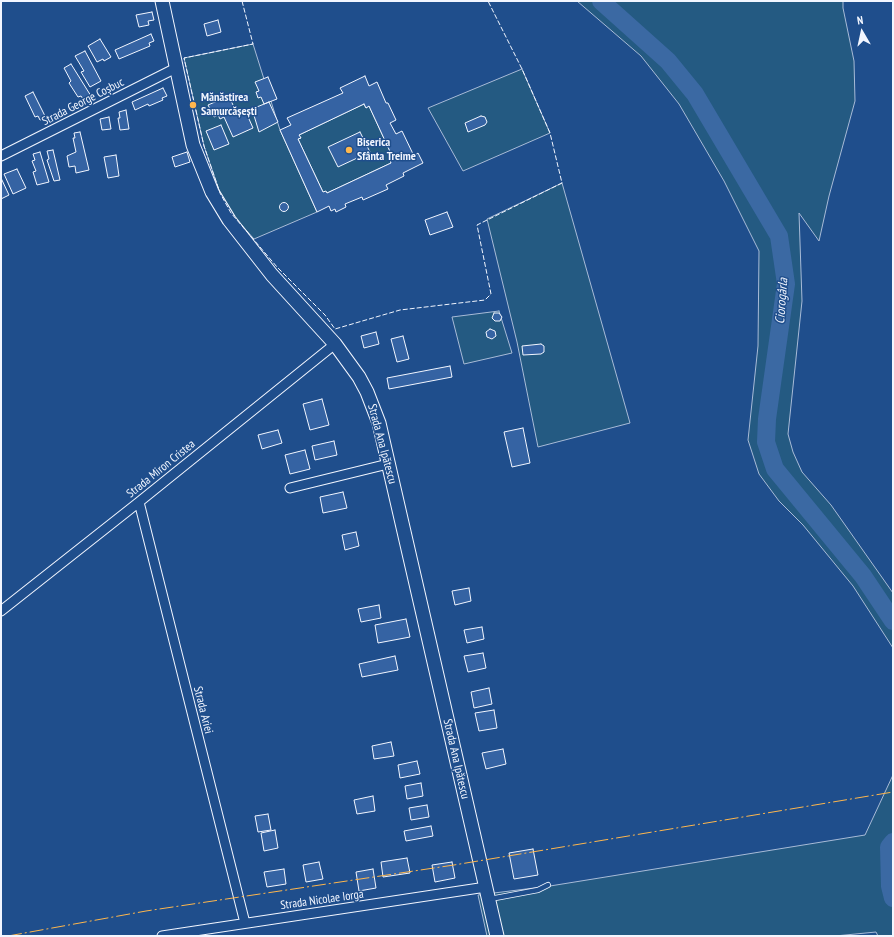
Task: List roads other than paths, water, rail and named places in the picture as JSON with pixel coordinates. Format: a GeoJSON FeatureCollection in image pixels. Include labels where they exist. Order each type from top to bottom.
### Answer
{"type":"FeatureCollection","features":[{"type":"Feature","properties":{"kind":"main road","name":"Strada Ana Ipătescu"},"geometry":{"type":"LineString","coordinates":[[162,1],[193,145],[206,179],[220,207],[272,275],[336,344],[359,377],[367,392],[379,423],[497,936]]}},
{"type":"Feature","properties":{"kind":"street","name":"Strada George Coșbuc"},"geometry":{"type":"LineString","coordinates":[[1,156],[176,68]]}},
{"type":"Feature","properties":{"kind":"street","name":"Strada Miron Cristea"},"geometry":{"type":"LineString","coordinates":[[1,611],[336,344]]}},
{"type":"Feature","properties":{"kind":"street"},"geometry":{"type":"LineString","coordinates":[[290,488],[388,464]]}},
{"type":"Feature","properties":{"kind":"street","name":"Strada Ariei"},"geometry":{"type":"LineString","coordinates":[[139,502],[245,923]]}},
{"type":"Feature","properties":{"kind":"street","name":"Strada Nicolae Iorga"},"geometry":{"type":"LineString","coordinates":[[162,936],[245,923],[487,894]]}},
{"type":"Feature","properties":{"kind":"lane"},"geometry":{"type":"LineString","coordinates":[[487,894],[538,890],[548,885]]}},
{"type":"Feature","properties":{"kind":"waterway","name":"Ciorogârla"},"geometry":{"type":"LineString","coordinates":[[601,1],[668,61],[695,94],[779,236],[786,284],[767,419],[766,442],[775,469],[863,576],[893,621]]}},
{"type":"Feature","properties":{"kind":"waterway","name":"Ciorogârla"},"geometry":{"type":"LineString","coordinates":[[893,842],[889,847],[890,886],[893,898]]}},
{"type":"Feature","properties":{"kind":"place","name":"Mănăstirea Samurcășești"},"geometry":{"type":"Point","coordinates":[193,105]}},
{"type":"Feature","properties":{"kind":"place","name":"Biserica Sfânta Treime"},"geometry":{"type":"Point","coordinates":[349,150]}}]}
